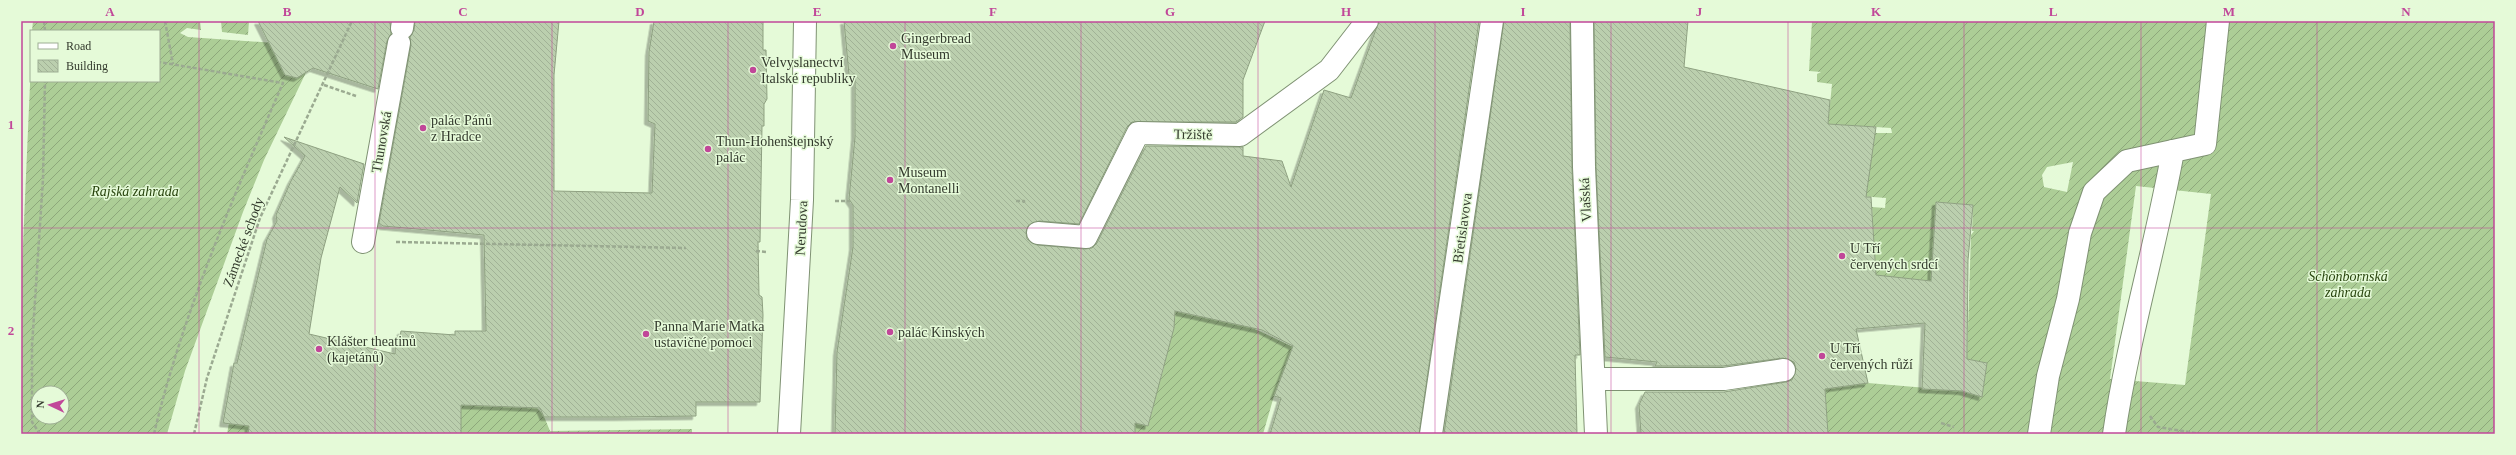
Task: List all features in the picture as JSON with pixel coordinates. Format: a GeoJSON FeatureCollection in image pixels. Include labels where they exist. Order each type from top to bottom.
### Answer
{"type":"FeatureCollection","features":[{"type":"Feature","properties":{"kind":"street","name":"Nerudova"},"geometry":{"type":"LineString","coordinates":[[788,434],[802,200],[805,21]]}},
{"type":"Feature","properties":{"kind":"street","name":"Tržiště"},"geometry":{"type":"LineString","coordinates":[[1038,233],[1086,237],[1138,133],[1240,135],[1329,70],[1367,21]]}},
{"type":"Feature","properties":{"kind":"street","name":"Břetislavova"},"geometry":{"type":"LineString","coordinates":[[1431,434],[1492,21]]}},
{"type":"Feature","properties":{"kind":"street","name":"Vlašská"},"geometry":{"type":"LineString","coordinates":[[1582,21],[1584,167],[1596,434]]}},
{"type":"Feature","properties":{"kind":"street"},"geometry":{"type":"LineString","coordinates":[[2038,434],[2048,376],[2068,299],[2080,233],[2094,192],[2128,161],[2205,144],[2218,21]]}},
{"type":"Feature","properties":{"kind":"street","name":"Thunovská"},"geometry":{"type":"LineString","coordinates":[[363,242],[401,30]]}},
{"type":"Feature","properties":{"kind":"street"},"geometry":{"type":"LineString","coordinates":[[2114,434],[2122,380],[2164,198],[2173,151]]}},
{"type":"Feature","properties":{"kind":"street"},"geometry":{"type":"LineString","coordinates":[[1594,380],[1724,379],[1784,370]]}},
{"type":"Feature","properties":{"kind":"path"},"geometry":{"type":"LineString","coordinates":[[165,21],[173,64]]}},
{"type":"Feature","properties":{"kind":"path","name":"Zámecké schody"},"geometry":{"type":"LineString","coordinates":[[194,434],[207,378],[260,218],[324,85],[352,21]]}},
{"type":"Feature","properties":{"kind":"path"},"geometry":{"type":"LineString","coordinates":[[154,434],[173,362],[240,182],[283,83],[160,62]]}},
{"type":"Feature","properties":{"kind":"path"},"geometry":{"type":"LineString","coordinates":[[40,434],[32,422],[32,346],[43,179],[45,82]]}},
{"type":"Feature","properties":{"kind":"path"},"geometry":{"type":"LineString","coordinates":[[392,242],[686,248]]}},
{"type":"Feature","properties":{"kind":"path"},"geometry":{"type":"LineString","coordinates":[[1941,423],[1954,427]]}},
{"type":"Feature","properties":{"kind":"path"},"geometry":{"type":"LineString","coordinates":[[2191,432],[2201,434]]}},
{"type":"Feature","properties":{"kind":"green space","name":"Rajská zahrada"},"geometry":{"type":"Polygon","coordinates":[[[33,21],[200,21],[201,30],[187,28],[180,33],[188,37],[290,44],[312,60],[264,160],[243,212],[185,371],[167,434],[21,434],[21,290],[30,82],[160,82],[160,30],[32,30],[33,21]]]}},
{"type":"Feature","properties":{"kind":"green space"},"geometry":{"type":"Polygon","coordinates":[[[221,21],[249,21],[248,35],[222,32],[221,21]]]}},
{"type":"Feature","properties":{"kind":"green space","name":"Schönbornská zahrada"},"geometry":{"type":"Polygon","coordinates":[[[1812,21],[2495,21],[2495,434],[1828,434],[1825,389],[1868,383],[1962,391],[1982,397],[1987,363],[1967,359],[1971,235],[1974,231],[1972,231],[1973,205],[1936,202],[1931,281],[1903,278],[1876,282],[1872,207],[1885,208],[1886,198],[1777,190],[1856,142],[1874,142],[1875,133],[1892,133],[1891,128],[1828,124],[1832,84],[1817,82],[1817,74],[1821,72],[1809,71],[1812,21]],[[2073,162],[2047,167],[2042,175],[2044,187],[2067,192],[2073,162]],[[2136,186],[2110,379],[2185,385],[2211,194],[2136,186]]]}},
{"type":"Feature","properties":{"kind":"green space"},"geometry":{"type":"Polygon","coordinates":[[[1276,254],[1255,329],[1293,347],[1274,396],[1263,434],[1135,434],[1135,423],[1148,426],[1153,408],[1149,406],[1158,377],[1161,378],[1164,367],[1154,365],[1165,317],[1175,319],[1175,311],[1201,317],[1212,281],[1276,254]]]}},
{"type":"Feature","properties":{"kind":"green space"},"geometry":{"type":"Polygon","coordinates":[[[461,405],[537,408],[543,414],[550,431],[692,429],[692,434],[461,434],[461,405]]]}},
{"type":"Feature","properties":{"kind":"green space"},"geometry":{"type":"Polygon","coordinates":[[[229,423],[249,426],[249,434],[227,434],[229,423]]]}},
{"type":"Feature","properties":{"kind":"building"},"geometry":{"type":"Polygon","coordinates":[[[258,21],[390,21],[391,34],[387,41],[378,89],[313,68],[297,78],[285,75],[258,21]]]}},
{"type":"Feature","properties":{"kind":"building"},"geometry":{"type":"Polygon","coordinates":[[[415,21],[559,21],[554,75],[554,191],[652,193],[655,124],[648,121],[649,52],[654,21],[763,21],[763,50],[766,50],[767,99],[764,104],[764,126],[762,126],[760,242],[758,242],[759,295],[762,297],[763,315],[760,402],[696,402],[696,416],[618,417],[544,417],[540,408],[461,405],[461,434],[248,434],[249,426],[223,423],[234,363],[237,363],[267,239],[277,221],[276,215],[291,181],[305,156],[284,137],[364,164],[357,203],[340,187],[321,258],[309,334],[395,354],[396,337],[400,337],[401,331],[455,335],[455,331],[486,331],[484,235],[383,226],[379,223],[411,45],[410,37],[414,30],[415,21]]]}},
{"type":"Feature","properties":{"kind":"building"},"geometry":{"type":"Polygon","coordinates":[[[844,21],[1265,21],[1243,80],[1243,117],[1236,122],[1132,122],[1127,127],[1079,224],[1039,221],[1028,226],[1026,232],[1027,239],[1037,245],[1085,249],[1092,248],[1097,243],[1146,146],[1243,147],[1243,156],[1282,161],[1291,187],[1324,90],[1351,98],[1379,21],[1479,21],[1419,434],[1270,434],[1281,398],[1274,396],[1293,346],[1262,330],[1175,311],[1174,328],[1148,426],[1135,423],[1135,434],[835,434],[837,352],[853,247],[853,205],[849,199],[855,137],[855,74],[849,75],[844,21]]]}},
{"type":"Feature","properties":{"kind":"building"},"geometry":{"type":"Polygon","coordinates":[[[1504,21],[1570,21],[1572,168],[1580,355],[1575,355],[1577,434],[1444,434],[1504,21]]]}},
{"type":"Feature","properties":{"kind":"building"},"geometry":{"type":"Polygon","coordinates":[[[1594,21],[1688,21],[1684,67],[1830,100],[1828,124],[1876,127],[1866,197],[1871,197],[1876,275],[1931,281],[1936,202],[1973,205],[1968,260],[1967,359],[1987,363],[1982,397],[1962,391],[1922,389],[1925,323],[1856,329],[1868,383],[1825,389],[1828,434],[1641,434],[1639,405],[1645,392],[1724,392],[1786,382],[1792,380],[1796,369],[1794,362],[1783,358],[1723,366],[1655,366],[1657,362],[1605,357],[1596,167],[1594,21]]]}},
{"type":"Feature","properties":{"kind":"place","name":"Gingerbread Museum"},"geometry":{"type":"Point","coordinates":[893,46]}},
{"type":"Feature","properties":{"kind":"place","name":"Velvyslanectví Italské republiky"},"geometry":{"type":"Point","coordinates":[753,70]}},
{"type":"Feature","properties":{"kind":"place","name":"palác Pánů z Hradce"},"geometry":{"type":"Point","coordinates":[423,128]}},
{"type":"Feature","properties":{"kind":"place","name":"Thun-Hohenštejnský palác"},"geometry":{"type":"Point","coordinates":[708,149]}},
{"type":"Feature","properties":{"kind":"place","name":"Museum Montanelli"},"geometry":{"type":"Point","coordinates":[890,180]}},
{"type":"Feature","properties":{"kind":"place","name":"U Tří červených srdcí"},"geometry":{"type":"Point","coordinates":[1842,256]}},
{"type":"Feature","properties":{"kind":"place","name":"palác Kinských"},"geometry":{"type":"Point","coordinates":[890,332]}},
{"type":"Feature","properties":{"kind":"place","name":"Panna Marie Matka ustavičné pomoci"},"geometry":{"type":"Point","coordinates":[646,334]}},
{"type":"Feature","properties":{"kind":"place","name":"Klášter theatinů (kajetánů)"},"geometry":{"type":"Point","coordinates":[319,349]}},
{"type":"Feature","properties":{"kind":"place","name":"U Tří červených růží"},"geometry":{"type":"Point","coordinates":[1822,356]}}]}
